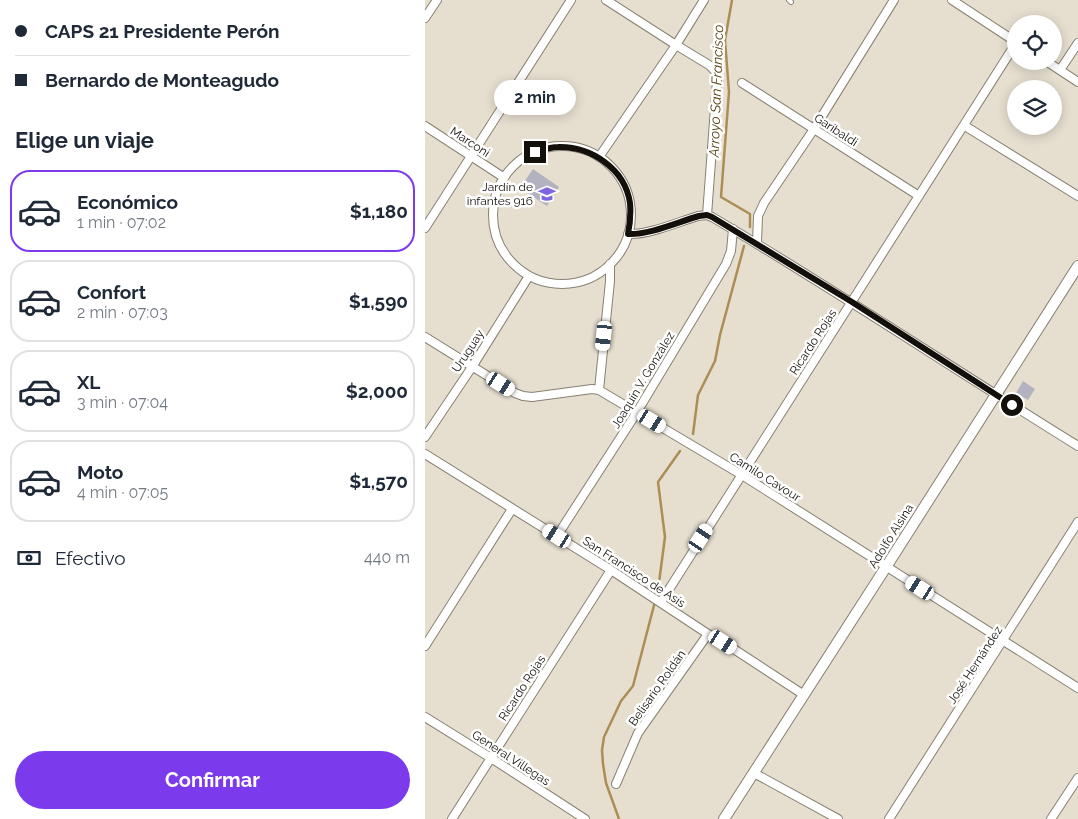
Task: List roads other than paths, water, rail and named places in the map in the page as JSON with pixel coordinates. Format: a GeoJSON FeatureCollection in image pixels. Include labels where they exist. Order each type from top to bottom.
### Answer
{"type":"FeatureCollection","features":[{"type":"Feature","properties":{"kind":"street"},"geometry":{"type":"LineString","coordinates":[[425,18],[437,0]]}},
{"type":"Feature","properties":{"kind":"street"},"geometry":{"type":"LineString","coordinates":[[425,228],[571,0]]}},
{"type":"Feature","properties":{"kind":"street"},"geometry":{"type":"LineString","coordinates":[[606,0],[709,65],[716,72],[717,82],[707,215]]}},
{"type":"Feature","properties":{"kind":"street"},"geometry":{"type":"LineString","coordinates":[[599,157],[676,45],[704,0]]}},
{"type":"Feature","properties":{"kind":"street"},"geometry":{"type":"LineString","coordinates":[[757,243],[758,216],[760,211],[814,129],[894,0]]}},
{"type":"Feature","properties":{"kind":"street"},"geometry":{"type":"LineString","coordinates":[[952,0],[963,3],[1007,36]]}},
{"type":"Feature","properties":{"kind":"street"},"geometry":{"type":"LineString","coordinates":[[1062,67],[1078,43]]}},
{"type":"Feature","properties":{"kind":"street","name":"Ricardo Rojas"},"geometry":{"type":"LineString","coordinates":[[660,601],[1007,58]]}},
{"type":"Feature","properties":{"kind":"street"},"geometry":{"type":"LineString","coordinates":[[1060,70],[1078,82]]}},
{"type":"Feature","properties":{"kind":"street","name":"Garibaldi"},"geometry":{"type":"LineString","coordinates":[[742,83],[919,196]]}},
{"type":"Feature","properties":{"kind":"street","name":"Marconi"},"geometry":{"type":"LineString","coordinates":[[425,126],[503,177]]}},
{"type":"Feature","properties":{"kind":"street"},"geometry":{"type":"LineString","coordinates":[[965,126],[1078,196]]}},
{"type":"Feature","properties":{"kind":"street"},"geometry":{"type":"LineString","coordinates":[[556,146],[578,148],[599,157],[613,169],[624,184],[630,202],[631,220],[621,251],[610,264],[595,276],[573,283],[551,284],[529,276],[511,263],[499,244],[493,223],[494,201],[503,177],[516,163],[535,152],[556,146]]}},
{"type":"Feature","properties":{"kind":"street"},"geometry":{"type":"LineString","coordinates":[[628,234],[645,232],[699,216],[707,215],[712,217],[852,302],[1078,446]]}},
{"type":"Feature","properties":{"kind":"street","name":"Joaquín V. González"},"geometry":{"type":"LineString","coordinates":[[557,536],[637,412],[726,264],[731,251],[733,229]]}},
{"type":"Feature","properties":{"kind":"street"},"geometry":{"type":"LineString","coordinates":[[425,337],[515,393],[523,396],[532,397],[592,389],[599,390],[610,264]]}},
{"type":"Feature","properties":{"kind":"street","name":"Adolfo Alsina"},"geometry":{"type":"LineString","coordinates":[[724,819],[1078,266]]}},
{"type":"Feature","properties":{"kind":"street","name":"Uruguay"},"geometry":{"type":"LineString","coordinates":[[425,438],[529,276]]}},
{"type":"Feature","properties":{"kind":"street","name":"Camilo Cavour"},"geometry":{"type":"LineString","coordinates":[[599,390],[742,475],[1078,688]]}},
{"type":"Feature","properties":{"kind":"street","name":"San Francisco de Asís"},"geometry":{"type":"LineString","coordinates":[[425,454],[660,601],[804,695]]}},
{"type":"Feature","properties":{"kind":"street"},"geometry":{"type":"LineString","coordinates":[[425,646],[512,509]]}},
{"type":"Feature","properties":{"kind":"street","name":"José Hernández"},"geometry":{"type":"LineString","coordinates":[[889,819],[1078,522]]}},
{"type":"Feature","properties":{"kind":"street","name":"Ricardo Rojas"},"geometry":{"type":"LineString","coordinates":[[452,819],[611,570]]}},
{"type":"Feature","properties":{"kind":"street","name":"Belisario Roldán"},"geometry":{"type":"LineString","coordinates":[[616,784],[638,733],[708,634]]}},
{"type":"Feature","properties":{"kind":"street","name":"General Villegas"},"geometry":{"type":"LineString","coordinates":[[425,717],[585,819]]}},
{"type":"Feature","properties":{"kind":"street"},"geometry":{"type":"LineString","coordinates":[[754,773],[837,819]]}},
{"type":"Feature","properties":{"kind":"street"},"geometry":{"type":"LineString","coordinates":[[1051,819],[1078,778]]}},
{"type":"Feature","properties":{"kind":"waterway","name":"Arroyo San Francisco"},"geometry":{"type":"LineString","coordinates":[[732,0],[725,40],[729,92],[721,197],[750,214],[750,227]]}},
{"type":"Feature","properties":{"kind":"waterway","name":"Arroyo San Francisco"},"geometry":{"type":"LineString","coordinates":[[693,434],[698,395],[715,361],[720,335],[744,246]]}},
{"type":"Feature","properties":{"kind":"waterway","name":"Arroyo San Francisco"},"geometry":{"type":"LineString","coordinates":[[619,819],[606,783],[602,750],[604,737],[621,701],[633,686],[658,590],[665,537],[658,482],[680,451]]}},
{"type":"Feature","properties":{"kind":"place","name":"Jardín de infantes 916"},"geometry":{"type":"Point","coordinates":[547,194]}}]}
